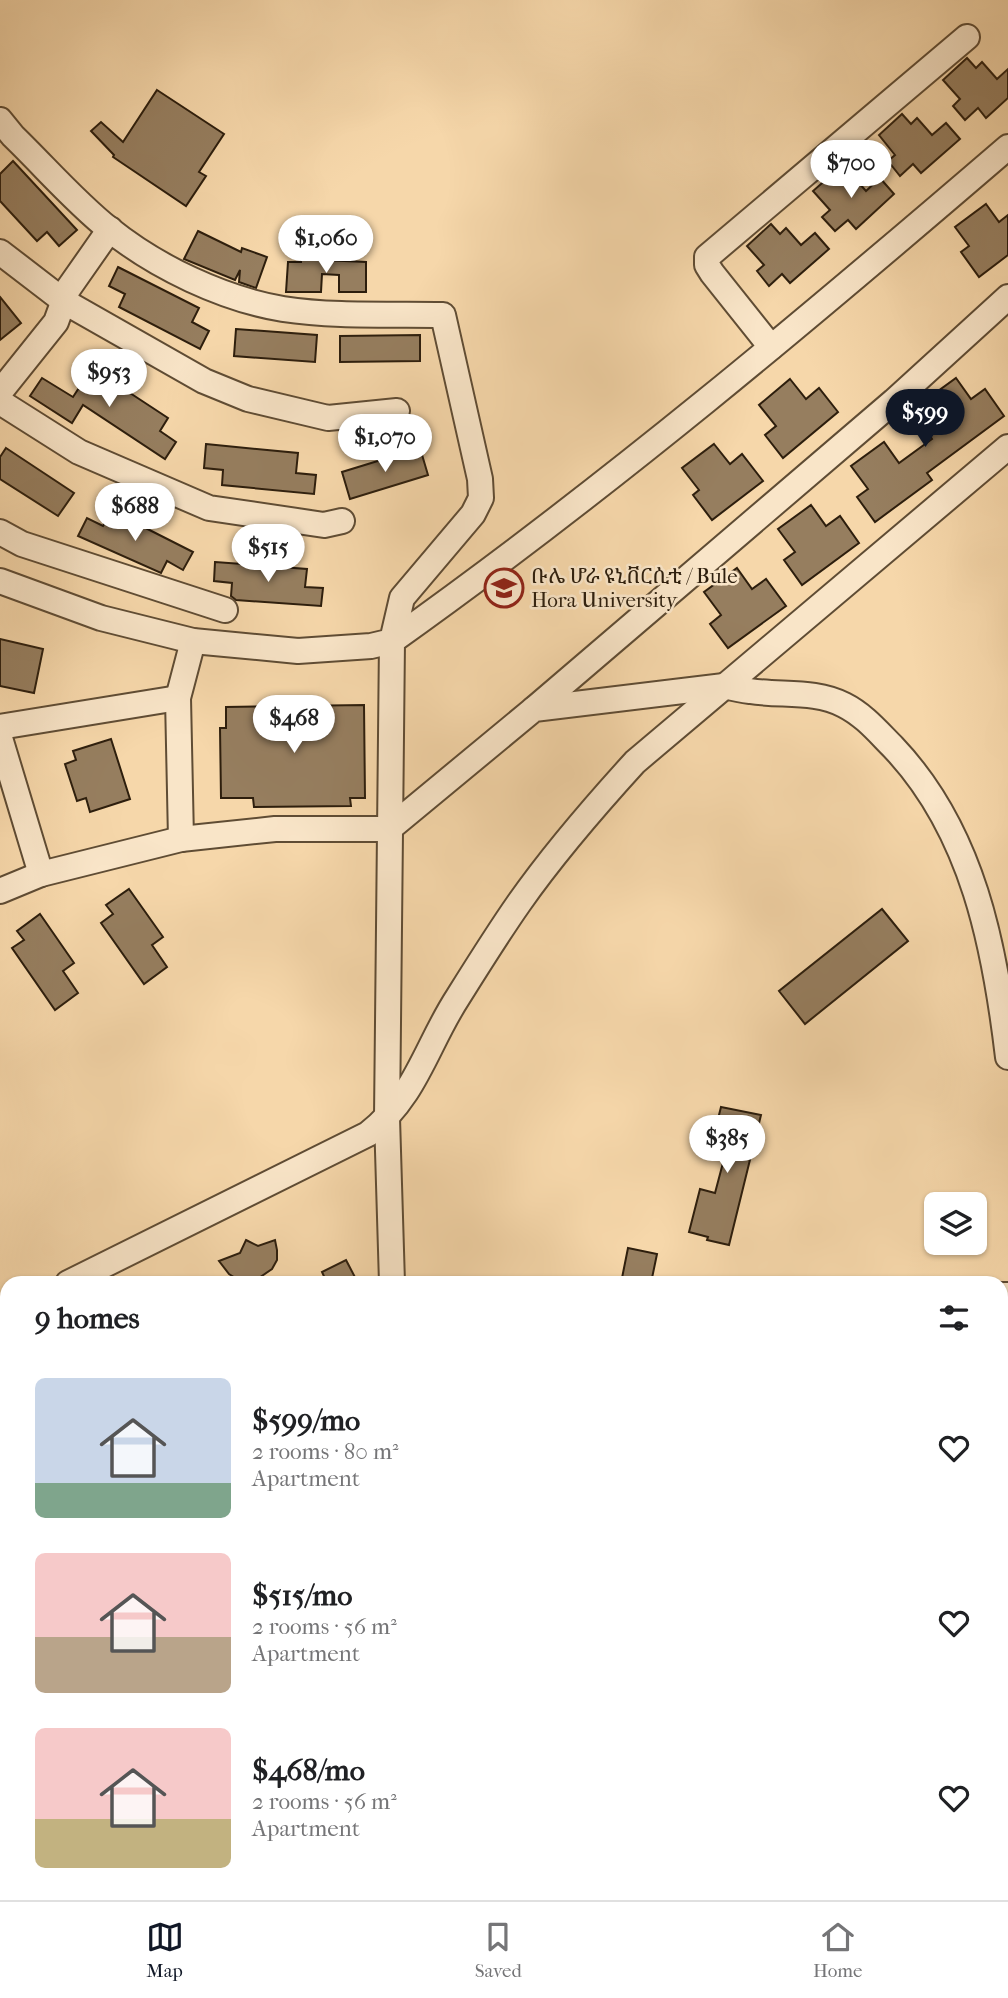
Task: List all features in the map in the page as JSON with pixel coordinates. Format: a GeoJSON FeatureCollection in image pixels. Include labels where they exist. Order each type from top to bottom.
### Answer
{"type":"FeatureCollection","features":[{"type":"Feature","properties":{"kind":"street"},"geometry":{"type":"LineString","coordinates":[[771,347],[712,273],[707,265],[707,257],[967,37]]}},
{"type":"Feature","properties":{"kind":"street"},"geometry":{"type":"LineString","coordinates":[[0,120],[110,229],[161,264],[221,293],[282,309],[345,314],[443,315],[480,479],[481,498],[472,514],[402,598],[392,641],[387,1118],[392,1276]]}},
{"type":"Feature","properties":{"kind":"street"},"geometry":{"type":"LineString","coordinates":[[0,581],[101,618],[193,641],[298,650],[371,646],[392,641],[607,481],[1008,147]]}},
{"type":"Feature","properties":{"kind":"street"},"geometry":{"type":"LineString","coordinates":[[0,392],[56,322],[68,289],[110,229]]}},
{"type":"Feature","properties":{"kind":"street"},"geometry":{"type":"LineString","coordinates":[[0,251],[65,302],[204,382],[248,399],[328,418],[397,411]]}},
{"type":"Feature","properties":{"kind":"street"},"geometry":{"type":"LineString","coordinates":[[0,891],[41,874],[181,839],[275,829],[389,829],[534,709],[894,401],[1008,297]]}},
{"type":"Feature","properties":{"kind":"street"},"geometry":{"type":"LineString","coordinates":[[0,401],[79,452],[209,508],[324,525],[342,521]]}},
{"type":"Feature","properties":{"kind":"street"},"geometry":{"type":"LineString","coordinates":[[82,1276],[368,1134],[387,1118],[417,1077],[455,1001],[519,903],[582,820],[635,762],[1008,447]]}},
{"type":"Feature","properties":{"kind":"street"},"geometry":{"type":"LineString","coordinates":[[0,531],[22,544],[225,610]]}},
{"type":"Feature","properties":{"kind":"street"},"geometry":{"type":"LineString","coordinates":[[181,839],[178,698],[193,641]]}},
{"type":"Feature","properties":{"kind":"street"},"geometry":{"type":"LineString","coordinates":[[534,709],[724,686],[750,692],[816,695],[844,705],[868,721],[903,757],[934,800],[960,846],[984,918],[998,977],[1008,1057]]}},
{"type":"Feature","properties":{"kind":"street"},"geometry":{"type":"LineString","coordinates":[[0,727],[178,698]]}},
{"type":"Feature","properties":{"kind":"street"},"geometry":{"type":"LineString","coordinates":[[0,738],[41,874]]}},
{"type":"Feature","properties":{"kind":"building"},"geometry":{"type":"Polygon","coordinates":[[[967,58],[976,68],[982,62],[997,79],[1008,69],[1008,98],[986,118],[978,108],[965,120],[953,106],[960,99],[943,80],[967,58]]]}},
{"type":"Feature","properties":{"kind":"building"},"geometry":{"type":"Polygon","coordinates":[[[157,90],[224,134],[199,172],[206,176],[186,206],[113,157],[91,131],[101,122],[123,142],[157,90]]]}},
{"type":"Feature","properties":{"kind":"building"},"geometry":{"type":"Polygon","coordinates":[[[902,114],[911,124],[917,118],[932,135],[946,123],[960,139],[921,173],[913,164],[900,176],[888,161],[895,155],[879,135],[902,114]]]}},
{"type":"Feature","properties":{"kind":"building"},"geometry":{"type":"Polygon","coordinates":[[[13,161],[77,230],[59,246],[47,232],[37,241],[0,201],[0,174],[13,161]]]}},
{"type":"Feature","properties":{"kind":"building"},"geometry":{"type":"Polygon","coordinates":[[[837,170],[845,179],[851,174],[866,191],[880,178],[894,194],[856,229],[848,220],[835,231],[822,217],[830,210],[813,191],[837,170]]]}},
{"type":"Feature","properties":{"kind":"building"},"geometry":{"type":"Polygon","coordinates":[[[986,204],[999,222],[1008,215],[1008,255],[979,277],[961,252],[969,246],[955,227],[986,204]]]}},
{"type":"Feature","properties":{"kind":"building"},"geometry":{"type":"Polygon","coordinates":[[[771,224],[780,234],[786,228],[801,245],[815,233],[829,249],[790,283],[782,274],[769,286],[757,271],[764,265],[747,246],[771,224]]]}},
{"type":"Feature","properties":{"kind":"building"},"geometry":{"type":"Polygon","coordinates":[[[198,231],[241,252],[242,248],[267,257],[256,288],[239,282],[240,270],[235,280],[184,259],[198,231]]]}},
{"type":"Feature","properties":{"kind":"building"},"geometry":{"type":"Polygon","coordinates":[[[301,259],[366,262],[366,292],[339,292],[339,275],[322,274],[321,292],[286,292],[288,262],[301,262],[301,259]]]}},
{"type":"Feature","properties":{"kind":"building"},"geometry":{"type":"Polygon","coordinates":[[[118,267],[199,308],[192,322],[209,331],[200,349],[119,307],[125,294],[109,286],[118,267]]]}},
{"type":"Feature","properties":{"kind":"building"},"geometry":{"type":"Polygon","coordinates":[[[0,297],[21,323],[0,340],[0,297]]]}},
{"type":"Feature","properties":{"kind":"building"},"geometry":{"type":"Polygon","coordinates":[[[236,329],[317,335],[315,362],[234,356],[236,329]]]}},
{"type":"Feature","properties":{"kind":"building"},"geometry":{"type":"Polygon","coordinates":[[[420,335],[420,361],[340,362],[340,336],[420,335]]]}},
{"type":"Feature","properties":{"kind":"building"},"geometry":{"type":"Polygon","coordinates":[[[92,368],[168,418],[160,431],[176,442],[165,459],[83,405],[72,423],[30,396],[42,378],[73,397],[92,368]]]}},
{"type":"Feature","properties":{"kind":"building"},"geometry":{"type":"Polygon","coordinates":[[[956,378],[971,399],[985,389],[1004,416],[927,473],[932,480],[875,522],[857,497],[868,489],[851,466],[884,442],[899,463],[932,439],[929,434],[940,426],[923,402],[956,378]]]}},
{"type":"Feature","properties":{"kind":"building"},"geometry":{"type":"Polygon","coordinates":[[[790,379],[806,399],[819,388],[838,412],[783,458],[765,435],[776,426],[759,405],[790,379]]]}},
{"type":"Feature","properties":{"kind":"building"},"geometry":{"type":"Polygon","coordinates":[[[206,444],[298,453],[296,473],[316,475],[314,494],[222,485],[223,470],[204,468],[206,444]]]}},
{"type":"Feature","properties":{"kind":"building"},"geometry":{"type":"Polygon","coordinates":[[[714,444],[730,464],[742,454],[763,481],[712,520],[693,495],[699,490],[682,468],[714,444]]]}},
{"type":"Feature","properties":{"kind":"building"},"geometry":{"type":"Polygon","coordinates":[[[6,448],[74,493],[58,516],[0,479],[0,457],[6,448]]]}},
{"type":"Feature","properties":{"kind":"building"},"geometry":{"type":"Polygon","coordinates":[[[420,448],[428,475],[350,499],[342,472],[420,448]]]}},
{"type":"Feature","properties":{"kind":"building"},"geometry":{"type":"Polygon","coordinates":[[[811,505],[826,526],[840,516],[859,543],[802,585],[784,560],[795,552],[778,529],[811,505]]]}},
{"type":"Feature","properties":{"kind":"building"},"geometry":{"type":"Polygon","coordinates":[[[112,511],[193,552],[183,570],[167,561],[161,573],[78,536],[87,518],[103,526],[112,511]]]}},
{"type":"Feature","properties":{"kind":"building"},"geometry":{"type":"Polygon","coordinates":[[[215,562],[307,569],[305,587],[323,588],[321,606],[236,600],[231,596],[232,583],[214,581],[215,562]]]}},
{"type":"Feature","properties":{"kind":"building"},"geometry":{"type":"Polygon","coordinates":[[[737,568],[752,589],[766,579],[786,606],[728,648],[710,624],[721,615],[704,592],[737,568]]]}},
{"type":"Feature","properties":{"kind":"building"},"geometry":{"type":"Polygon","coordinates":[[[0,639],[43,649],[34,693],[0,686],[0,639]]]}},
{"type":"Feature","properties":{"kind":"building"},"geometry":{"type":"Polygon","coordinates":[[[364,705],[365,798],[350,798],[351,806],[254,807],[253,798],[221,798],[220,728],[226,728],[226,707],[364,705]]]}},
{"type":"Feature","properties":{"kind":"building"},"geometry":{"type":"Polygon","coordinates":[[[111,739],[130,799],[90,812],[86,798],[77,801],[65,764],[76,760],[73,751],[111,739]]]}},
{"type":"Feature","properties":{"kind":"building"},"geometry":{"type":"Polygon","coordinates":[[[129,889],[163,937],[152,945],[167,967],[144,984],[101,923],[113,914],[106,905],[129,889]]]}},
{"type":"Feature","properties":{"kind":"building"},"geometry":{"type":"Polygon","coordinates":[[[882,909],[908,941],[805,1024],[779,991],[882,909]]]}},
{"type":"Feature","properties":{"kind":"building"},"geometry":{"type":"Polygon","coordinates":[[[40,914],[74,963],[63,971],[78,993],[55,1010],[12,948],[24,940],[17,931],[40,914]]]}},
{"type":"Feature","properties":{"kind":"building"},"geometry":{"type":"Polygon","coordinates":[[[721,1107],[761,1115],[729,1245],[689,1232],[700,1189],[715,1193],[724,1159],[709,1155],[721,1107]]]}},
{"type":"Feature","properties":{"kind":"building"},"geometry":{"type":"Polygon","coordinates":[[[246,1240],[258,1246],[275,1240],[277,1260],[272,1269],[262,1276],[232,1276],[219,1261],[240,1253],[246,1240]]]}},
{"type":"Feature","properties":{"kind":"building"},"geometry":{"type":"Polygon","coordinates":[[[628,1248],[657,1254],[652,1276],[622,1276],[628,1248]]]}},
{"type":"Feature","properties":{"kind":"building"},"geometry":{"type":"Polygon","coordinates":[[[346,1260],[354,1276],[324,1276],[322,1272],[346,1260]]]}},
{"type":"Feature","properties":{"kind":"place","name":"ቡሌ ሆራ ዩኒቨርሲቲ / Bule Hora University"},"geometry":{"type":"Point","coordinates":[504,588]}}]}
